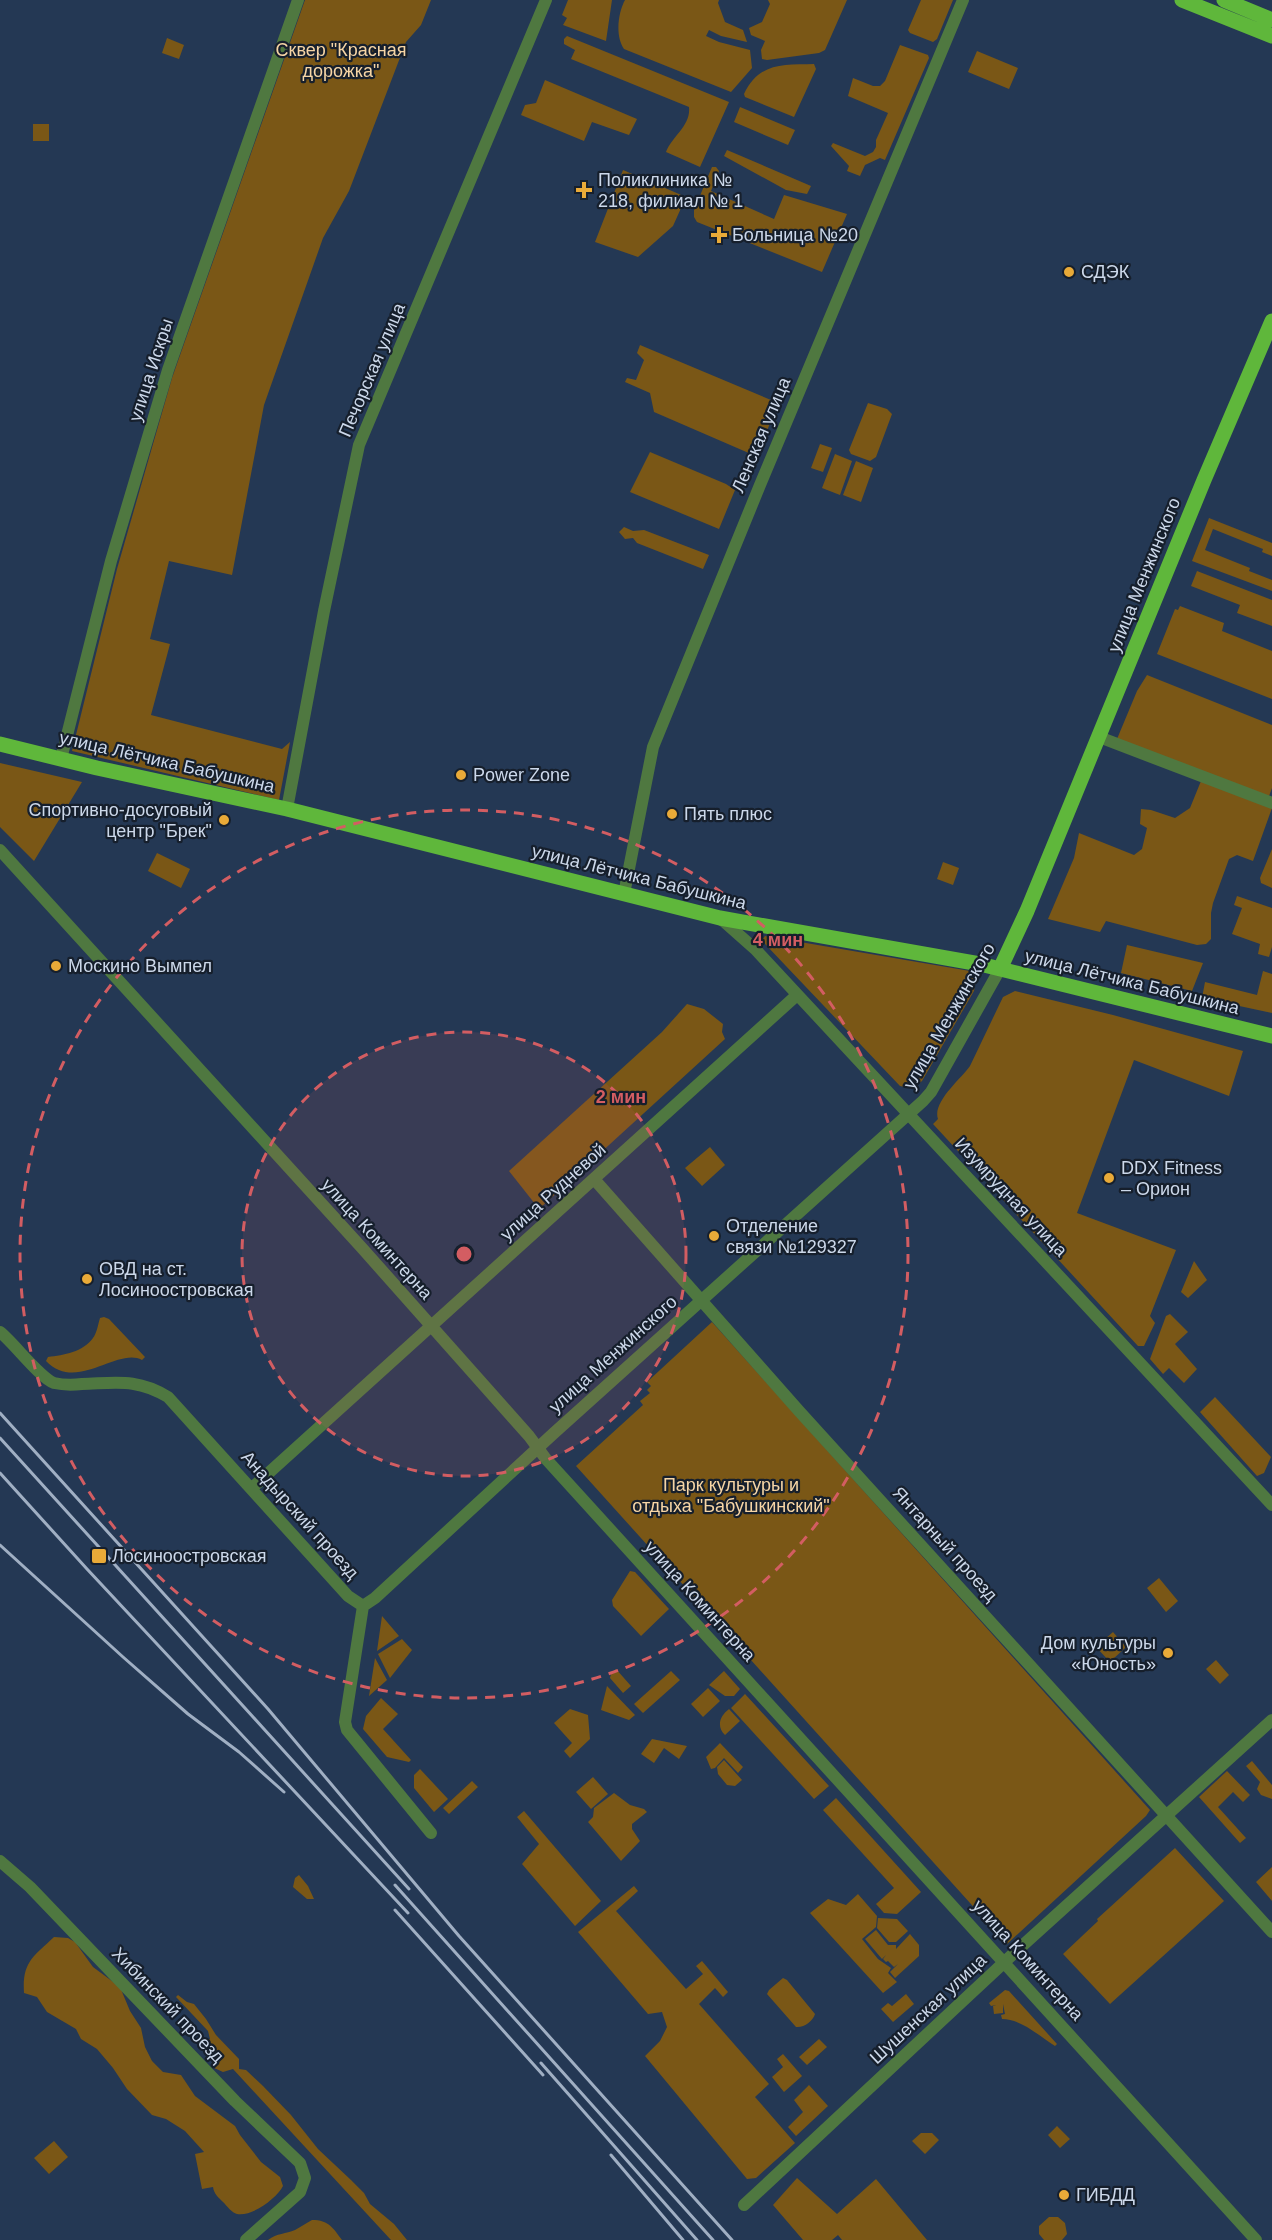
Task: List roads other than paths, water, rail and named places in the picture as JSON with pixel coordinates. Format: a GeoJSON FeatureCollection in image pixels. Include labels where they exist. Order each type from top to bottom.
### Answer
{"type":"FeatureCollection","features":[{"type":"Feature","properties":{"kind":"main road"},"geometry":{"type":"LineString","coordinates":[[1182,0],[1272,36]]}},
{"type":"Feature","properties":{"kind":"main road"},"geometry":{"type":"LineString","coordinates":[[1224,0],[1272,20]]}},
{"type":"Feature","properties":{"kind":"main road","name":"улица Менжинского"},"geometry":{"type":"LineString","coordinates":[[1000,969],[1027,911],[1272,321]]}},
{"type":"Feature","properties":{"kind":"main road","name":"улица Лётчика Бабушкина"},"geometry":{"type":"LineString","coordinates":[[0,744],[287,809],[720,918],[1000,969],[1272,1036]]}},
{"type":"Feature","properties":{"kind":"street","name":"улица Искры"},"geometry":{"type":"LineString","coordinates":[[61,759],[111,561],[168,370],[298,0]]}},
{"type":"Feature","properties":{"kind":"street","name":"Печорская улица"},"geometry":{"type":"LineString","coordinates":[[287,809],[324,607],[359,445],[546,0]]}},
{"type":"Feature","properties":{"kind":"street","name":"Ленская улица"},"geometry":{"type":"LineString","coordinates":[[624,894],[653,747],[760,484],[963,0]]}},
{"type":"Feature","properties":{"kind":"street"},"geometry":{"type":"LineString","coordinates":[[1099,737],[1272,803]]}},
{"type":"Feature","properties":{"kind":"street","name":"улица Коминтерна"},"geometry":{"type":"LineString","coordinates":[[0,850],[431,1327],[561,1475],[1005,1961],[1256,2240]]}},
{"type":"Feature","properties":{"kind":"street","name":"Изумрудная улица"},"geometry":{"type":"LineString","coordinates":[[720,918],[755,949],[1272,1505]]}},
{"type":"Feature","properties":{"kind":"street","name":"улица Менжинского"},"geometry":{"type":"LineString","coordinates":[[363,1606],[375,1598],[538,1447],[931,1092],[1000,969]]}},
{"type":"Feature","properties":{"kind":"street","name":"улица Рудневой"},"geometry":{"type":"LineString","coordinates":[[252,1488],[797,995]]}},
{"type":"Feature","properties":{"kind":"street","name":"Янтарный проезд"},"geometry":{"type":"LineString","coordinates":[[594,1179],[701,1301],[1272,1932]]}},
{"type":"Feature","properties":{"kind":"street","name":"Анадырский проезд"},"geometry":{"type":"LineString","coordinates":[[0,1332],[55,1383],[144,1384],[168,1397],[348,1596],[363,1606]]}},
{"type":"Feature","properties":{"kind":"street"},"geometry":{"type":"LineString","coordinates":[[363,1606],[345,1722],[347,1730],[430,1833]]}},
{"type":"Feature","properties":{"kind":"street","name":"Шушенская улица"},"geometry":{"type":"LineString","coordinates":[[744,2205],[1005,1961],[1272,1720]]}},
{"type":"Feature","properties":{"kind":"street","name":"Хибинский проезд"},"geometry":{"type":"LineString","coordinates":[[0,1861],[30,1887],[235,2101],[300,2163],[305,2178],[300,2192],[246,2240]]}},
{"type":"Feature","properties":{"kind":"railway"},"geometry":{"type":"LineString","coordinates":[[0,1413],[268,1709],[459,1936],[732,2240]]}},
{"type":"Feature","properties":{"kind":"railway"},"geometry":{"type":"LineString","coordinates":[[0,1438],[409,1889]]}},
{"type":"Feature","properties":{"kind":"railway"},"geometry":{"type":"LineString","coordinates":[[0,1473],[408,1913]]}},
{"type":"Feature","properties":{"kind":"railway"},"geometry":{"type":"LineString","coordinates":[[0,1545],[188,1714],[239,1752],[284,1792]]}},
{"type":"Feature","properties":{"kind":"railway"},"geometry":{"type":"LineString","coordinates":[[395,1885],[713,2240]]}},
{"type":"Feature","properties":{"kind":"railway"},"geometry":{"type":"LineString","coordinates":[[395,1910],[543,2075]]}},
{"type":"Feature","properties":{"kind":"railway"},"geometry":{"type":"LineString","coordinates":[[541,2063],[697,2240]]}},
{"type":"Feature","properties":{"kind":"railway"},"geometry":{"type":"LineString","coordinates":[[611,2155],[683,2240]]}},
{"type":"Feature","properties":{"kind":"place","name":"Поликлиника № 218, филиал № 1"},"geometry":{"type":"Point","coordinates":[584,190]}},
{"type":"Feature","properties":{"kind":"place","name":"Больница №20"},"geometry":{"type":"Point","coordinates":[719,235]}},
{"type":"Feature","properties":{"kind":"place","name":"СДЭК"},"geometry":{"type":"Point","coordinates":[1069,272]}},
{"type":"Feature","properties":{"kind":"place","name":"Power Zone"},"geometry":{"type":"Point","coordinates":[461,775]}},
{"type":"Feature","properties":{"kind":"place","name":"Пять плюс"},"geometry":{"type":"Point","coordinates":[672,814]}},
{"type":"Feature","properties":{"kind":"place","name":"Спортивно-досуговый центр \"Брек\""},"geometry":{"type":"Point","coordinates":[224,820]}},
{"type":"Feature","properties":{"kind":"place","name":"Москино Вымпел"},"geometry":{"type":"Point","coordinates":[56,966]}},
{"type":"Feature","properties":{"kind":"place","name":"DDX Fitness – Орион"},"geometry":{"type":"Point","coordinates":[1109,1178]}},
{"type":"Feature","properties":{"kind":"place","name":"Отделение связи №129327"},"geometry":{"type":"Point","coordinates":[714,1236]}},
{"type":"Feature","properties":{"kind":"place","name":"ОВД на ст. Лосиноостровская"},"geometry":{"type":"Point","coordinates":[87,1279]}},
{"type":"Feature","properties":{"kind":"place","name":"Лосиноостровская"},"geometry":{"type":"Point","coordinates":[99,1556]}},
{"type":"Feature","properties":{"kind":"place","name":"Дом культуры «Юность»"},"geometry":{"type":"Point","coordinates":[1168,1653]}},
{"type":"Feature","properties":{"kind":"place","name":"ГИБДД"},"geometry":{"type":"Point","coordinates":[1064,2195]}},
{"type":"Feature","properties":{"kind":"park label","name":"Сквер \"Красная дорожка\""},"geometry":{"type":"Point","coordinates":[341,60]}},
{"type":"Feature","properties":{"kind":"park label","name":"Парк культуры и отдыха \"Бабушкинский\""},"geometry":{"type":"Point","coordinates":[731,1495]}}]}
